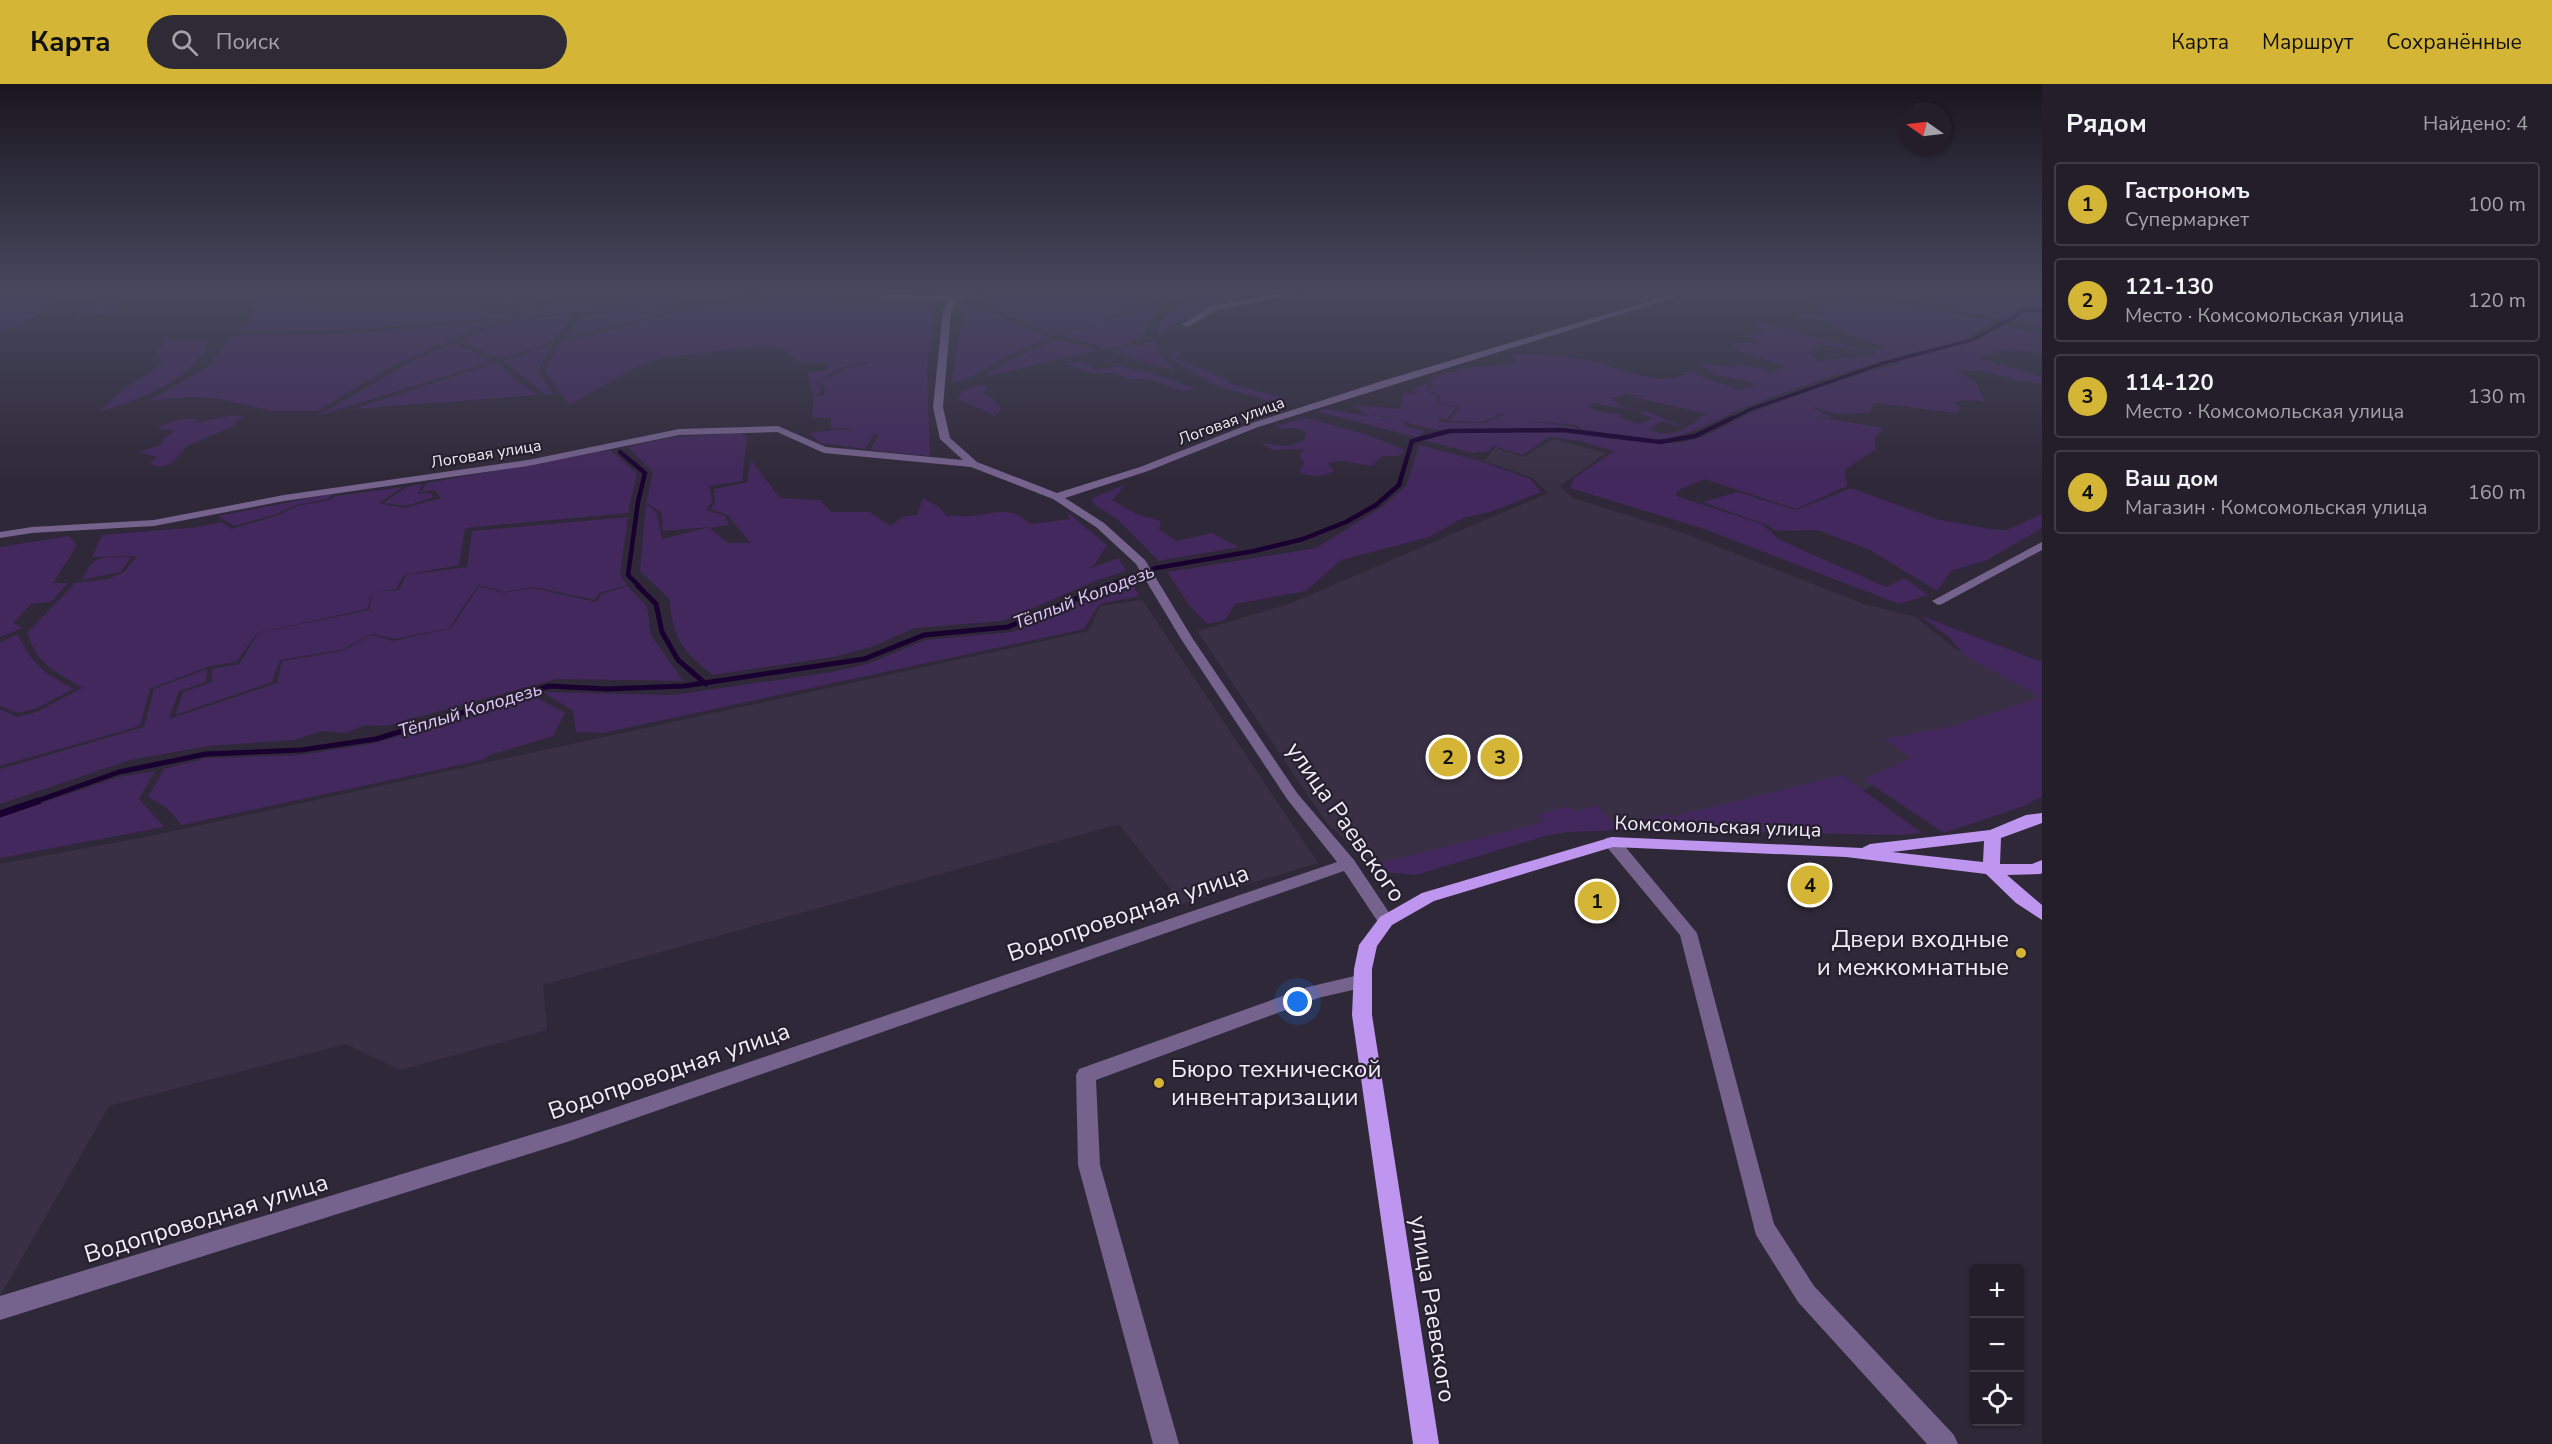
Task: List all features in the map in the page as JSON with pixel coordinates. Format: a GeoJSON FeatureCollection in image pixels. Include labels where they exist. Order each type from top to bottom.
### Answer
{"type":"FeatureCollection","features":[{"type":"Feature","properties":{"kind":"main road","name":"Комсомольская улица"},"geometry":{"type":"LineString","coordinates":[[1846,852],[1993,835],[2032,819],[2042,818]]}},
{"type":"Feature","properties":{"kind":"main road"},"geometry":{"type":"LineString","coordinates":[[1993,835],[1991,869],[2022,899],[2042,914]]}},
{"type":"Feature","properties":{"kind":"main road","name":"Комсомольская улица"},"geometry":{"type":"LineString","coordinates":[[1386,921],[1428,897],[1612,842],[1846,852],[1991,869],[2034,870],[2042,866]]}},
{"type":"Feature","properties":{"kind":"main road","name":"улица Раевского"},"geometry":{"type":"LineString","coordinates":[[1386,921],[1368,945],[1363,981],[1362,1015],[1426,1444]]}},
{"type":"Feature","properties":{"kind":"street","name":"Логовая улица"},"geometry":{"type":"LineString","coordinates":[[943,354],[938,407],[945,439],[973,464]]}},
{"type":"Feature","properties":{"kind":"street","name":"Логовая улица"},"geometry":{"type":"LineString","coordinates":[[1057,497],[1144,469],[1255,425],[1478,354]]}},
{"type":"Feature","properties":{"kind":"street","name":"Логовая улица"},"geometry":{"type":"LineString","coordinates":[[0,535],[154,523],[284,498],[528,463],[679,432],[778,429],[824,450],[973,464],[1057,497],[1100,525],[1141,562]]}},
{"type":"Feature","properties":{"kind":"street"},"geometry":{"type":"LineString","coordinates":[[1938,601],[2042,545]]}},
{"type":"Feature","properties":{"kind":"street","name":"улица Раевского"},"geometry":{"type":"LineString","coordinates":[[1141,562],[1153,578],[1187,639],[1292,796],[1348,864],[1386,921]]}},
{"type":"Feature","properties":{"kind":"street"},"geometry":{"type":"LineString","coordinates":[[1612,842],[1688,933],[1764,1228],[1806,1294],[1945,1444]]}},
{"type":"Feature","properties":{"kind":"street","name":"Водопроводная улица"},"geometry":{"type":"LineString","coordinates":[[0,1308],[570,1132],[1348,864]]}},
{"type":"Feature","properties":{"kind":"street"},"geometry":{"type":"LineString","coordinates":[[1166,1444],[1089,1165],[1086,1075],[1315,992],[1363,981]]}},
{"type":"Feature","properties":{"kind":"shaded area"},"geometry":{"type":"Polygon","coordinates":[[[159,354],[202,354],[178,378],[162,387],[145,396],[98,412],[124,389],[163,364],[159,354]]]}},
{"type":"Feature","properties":{"kind":"shaded area"},"geometry":{"type":"Polygon","coordinates":[[[217,354],[419,354],[394,365],[318,411],[273,411],[219,399],[192,397],[148,401],[209,366],[217,354]]]}},
{"type":"Feature","properties":{"kind":"shaded area"},"geometry":{"type":"Polygon","coordinates":[[[426,354],[480,354],[495,361],[317,416],[426,354]]]}},
{"type":"Feature","properties":{"kind":"shaded area"},"geometry":{"type":"Polygon","coordinates":[[[489,354],[513,354],[499,359],[489,354]]]}},
{"type":"Feature","properties":{"kind":"shaded area"},"geometry":{"type":"Polygon","coordinates":[[[523,354],[546,354],[538,371],[554,394],[545,395],[503,361],[523,354]]]}},
{"type":"Feature","properties":{"kind":"shaded area"},"geometry":{"type":"Polygon","coordinates":[[[553,354],[692,354],[661,358],[642,364],[569,405],[545,371],[553,354]]]}},
{"type":"Feature","properties":{"kind":"shaded area"},"geometry":{"type":"Polygon","coordinates":[[[790,354],[928,354],[930,456],[870,450],[879,434],[874,434],[865,449],[820,443],[809,433],[844,429],[861,434],[845,428],[831,429],[831,418],[812,418],[814,396],[824,395],[825,387],[819,382],[842,370],[873,362],[800,362],[790,354]]]}},
{"type":"Feature","properties":{"kind":"shaded area"},"geometry":{"type":"Polygon","coordinates":[[[956,354],[1011,354],[966,380],[951,383],[956,354]]]}},
{"type":"Feature","properties":{"kind":"shaded area"},"geometry":{"type":"Polygon","coordinates":[[[1022,354],[1079,354],[979,378],[1022,354]]]}},
{"type":"Feature","properties":{"kind":"shaded area"},"geometry":{"type":"Polygon","coordinates":[[[1122,354],[1160,354],[1176,371],[1122,354]]]}},
{"type":"Feature","properties":{"kind":"shaded area"},"geometry":{"type":"Polygon","coordinates":[[[1172,354],[1179,354],[1176,359],[1227,379],[1230,384],[1282,397],[1289,402],[1280,404],[1216,386],[1170,358],[1172,354]]]}},
{"type":"Feature","properties":{"kind":"shaded area"},"geometry":{"type":"Polygon","coordinates":[[[1512,354],[1548,354],[1575,358],[1653,378],[1675,378],[1686,374],[1679,372],[1699,372],[1694,375],[1742,390],[1756,384],[1708,373],[1711,371],[1699,364],[1739,367],[1731,363],[1760,368],[1774,375],[1770,372],[1786,366],[1749,354],[1811,354],[1819,361],[1873,354],[1905,354],[1810,384],[1749,406],[1692,431],[1668,438],[1656,440],[1583,430],[1577,425],[1528,421],[1575,427],[1577,429],[1564,429],[1623,440],[1669,443],[1693,440],[1763,408],[1923,354],[1988,354],[1977,357],[2042,377],[2042,384],[2018,381],[1990,372],[1956,370],[1975,382],[1985,402],[1972,400],[1953,402],[1960,407],[1956,413],[1874,403],[1869,413],[1836,414],[1810,406],[1833,418],[1805,415],[1884,428],[1875,438],[1876,449],[1845,470],[1847,486],[1796,509],[1704,479],[1677,491],[1676,496],[1762,524],[1780,540],[1886,587],[1904,578],[1928,595],[1899,604],[1704,529],[1570,488],[1574,478],[1614,451],[1580,441],[1549,437],[1523,455],[1492,446],[1489,451],[1473,453],[1423,440],[1453,433],[1549,432],[1555,429],[1470,431],[1423,427],[1403,421],[1408,427],[1424,431],[1418,438],[1316,411],[1326,409],[1368,416],[1352,405],[1399,409],[1404,393],[1418,394],[1412,388],[1429,383],[1426,391],[1438,396],[1436,400],[1439,404],[1456,407],[1446,420],[1438,417],[1440,422],[1485,423],[1503,415],[1509,416],[1501,414],[1482,422],[1450,421],[1459,407],[1440,403],[1438,400],[1441,396],[1428,390],[1433,385],[1429,380],[1446,372],[1458,372],[1458,368],[1515,364],[1512,354]],[[1622,393],[1625,395],[1611,398],[1619,405],[1636,411],[1594,403],[1588,406],[1600,412],[1624,415],[1617,417],[1639,424],[1653,419],[1639,413],[1644,410],[1685,428],[1707,414],[1629,396],[1649,397],[1622,393]],[[1661,421],[1649,430],[1667,433],[1685,428],[1661,421]]]}},
{"type":"Feature","properties":{"kind":"shaded area"},"geometry":{"type":"Polygon","coordinates":[[[498,362],[518,382],[539,395],[353,409],[498,362]]]}},
{"type":"Feature","properties":{"kind":"shaded area"},"geometry":{"type":"Polygon","coordinates":[[[827,362],[866,363],[840,368],[816,382],[821,388],[820,394],[812,394],[808,373],[829,370],[827,362]]]}},
{"type":"Feature","properties":{"kind":"shaded area"},"geometry":{"type":"Polygon","coordinates":[[[1082,362],[1097,370],[1119,366],[1151,373],[1196,389],[1183,391],[1152,380],[1125,379],[1117,373],[1089,373],[1066,363],[1082,362]]]}},
{"type":"Feature","properties":{"kind":"shaded area"},"geometry":{"type":"Polygon","coordinates":[[[979,385],[988,386],[983,393],[995,400],[1001,409],[995,416],[958,399],[962,391],[979,385]]]}},
{"type":"Feature","properties":{"kind":"shaded area"},"geometry":{"type":"Polygon","coordinates":[[[233,415],[244,417],[234,422],[236,425],[187,446],[172,463],[160,467],[150,464],[157,457],[139,452],[161,445],[162,440],[175,431],[156,429],[171,422],[181,419],[197,419],[193,423],[196,423],[233,415]]]}},
{"type":"Feature","properties":{"kind":"shaded area"},"geometry":{"type":"Polygon","coordinates":[[[1306,418],[1365,434],[1405,450],[1398,456],[1382,456],[1372,466],[1342,461],[1328,463],[1334,471],[1325,475],[1304,474],[1299,472],[1304,463],[1299,456],[1304,449],[1273,450],[1261,443],[1288,446],[1304,440],[1306,432],[1296,428],[1279,429],[1276,426],[1306,418]]]}},
{"type":"Feature","properties":{"kind":"shaded area"},"geometry":{"type":"Polygon","coordinates":[[[740,433],[747,436],[742,481],[709,486],[712,501],[707,510],[725,516],[729,525],[709,528],[728,543],[751,543],[727,515],[711,509],[715,500],[714,489],[747,482],[751,460],[780,498],[820,500],[831,512],[869,512],[891,526],[902,517],[917,515],[923,498],[940,508],[947,516],[1008,512],[1030,524],[1070,519],[1067,512],[1107,545],[1095,564],[1087,569],[1119,558],[1126,571],[1098,580],[1003,621],[915,628],[871,647],[833,657],[713,675],[681,644],[673,625],[670,600],[640,571],[646,504],[657,513],[662,539],[709,527],[663,531],[661,512],[646,503],[653,472],[627,447],[673,437],[740,433]]]}},
{"type":"Feature","properties":{"kind":"shaded area"},"geometry":{"type":"Polygon","coordinates":[[[1553,439],[1606,453],[1560,486],[1573,498],[1681,532],[1864,604],[1915,617],[1956,649],[2042,694],[2042,702],[1897,769],[1865,790],[1625,826],[1597,819],[1380,874],[1326,822],[1197,631],[1289,604],[1548,493],[1533,478],[1484,461],[1495,448],[1524,457],[1553,439]]]}},
{"type":"Feature","properties":{"kind":"shaded area"},"geometry":{"type":"Polygon","coordinates":[[[1419,445],[1480,461],[1530,479],[1541,492],[1490,512],[1463,518],[1429,537],[1341,560],[1306,591],[1235,604],[1225,620],[1207,624],[1189,605],[1167,572],[1316,548],[1383,506],[1406,486],[1419,445]]]}},
{"type":"Feature","properties":{"kind":"shaded area"},"geometry":{"type":"Polygon","coordinates":[[[610,450],[637,474],[628,513],[465,528],[459,565],[404,575],[396,589],[376,591],[399,590],[406,575],[467,567],[472,531],[628,517],[620,574],[627,585],[599,593],[595,600],[534,587],[505,592],[478,585],[449,628],[395,639],[372,634],[341,650],[280,660],[272,682],[175,715],[183,692],[212,682],[212,669],[239,664],[258,633],[369,610],[373,591],[367,609],[257,633],[236,662],[207,667],[150,689],[140,726],[0,766],[0,709],[17,717],[36,712],[82,688],[42,661],[27,633],[75,583],[108,579],[124,572],[137,556],[92,557],[102,535],[198,527],[222,522],[231,529],[276,516],[297,506],[330,500],[336,496],[403,487],[379,503],[404,508],[441,498],[435,490],[421,492],[427,483],[610,450]]]}},
{"type":"Feature","properties":{"kind":"shaded area"},"geometry":{"type":"Polygon","coordinates":[[[422,484],[418,494],[429,493],[434,497],[406,506],[383,503],[407,487],[422,484]]]}},
{"type":"Feature","properties":{"kind":"shaded area"},"geometry":{"type":"Polygon","coordinates":[[[1126,484],[1112,500],[1136,514],[1161,521],[1159,529],[1176,541],[1212,533],[1239,547],[1159,561],[1117,519],[1095,505],[1091,499],[1126,484]]]}},
{"type":"Feature","properties":{"kind":"shaded area"},"geometry":{"type":"Polygon","coordinates":[[[1851,488],[1936,519],[1989,529],[2007,530],[2042,514],[2042,528],[1987,560],[1951,571],[1937,591],[1870,550],[1817,530],[1776,531],[1767,525],[1702,502],[1737,492],[1796,510],[1851,488]]]}},
{"type":"Feature","properties":{"kind":"shaded area"},"geometry":{"type":"Polygon","coordinates":[[[335,493],[327,499],[296,505],[274,515],[234,526],[218,516],[335,493]]]}},
{"type":"Feature","properties":{"kind":"shaded area"},"geometry":{"type":"Polygon","coordinates":[[[69,536],[77,545],[53,583],[68,583],[51,602],[31,604],[13,623],[23,628],[0,637],[0,547],[69,536]]]}},
{"type":"Feature","properties":{"kind":"shaded area"},"geometry":{"type":"Polygon","coordinates":[[[131,557],[120,572],[82,580],[91,564],[101,558],[131,557]]]}},
{"type":"Feature","properties":{"kind":"shaded area"},"geometry":{"type":"Polygon","coordinates":[[[1130,580],[1139,596],[1099,604],[1084,629],[603,733],[576,732],[573,711],[543,692],[673,695],[832,672],[867,664],[925,640],[1012,632],[1130,580]]]}},
{"type":"Feature","properties":{"kind":"shaded area"},"geometry":{"type":"Polygon","coordinates":[[[479,586],[504,593],[533,588],[596,602],[602,594],[627,586],[647,606],[651,635],[683,681],[556,679],[386,726],[365,725],[345,733],[321,731],[295,740],[209,746],[130,760],[0,804],[0,769],[144,727],[154,689],[207,669],[206,682],[179,691],[169,719],[277,683],[282,661],[342,651],[371,635],[393,641],[451,628],[479,586]]]}},
{"type":"Feature","properties":{"kind":"shaded area"},"geometry":{"type":"Polygon","coordinates":[[[1142,600],[1318,863],[1182,904],[1119,824],[543,985],[547,1030],[400,1070],[346,1044],[109,1106],[0,1296],[0,864],[151,836],[1089,631],[1100,606],[1142,600]]]}},
{"type":"Feature","properties":{"kind":"shaded area"},"geometry":{"type":"Polygon","coordinates":[[[1921,616],[2042,662],[2042,797],[2021,807],[1944,833],[1863,779],[1911,758],[1884,739],[1953,726],[2041,697],[1965,656],[1950,638],[1921,616]]]}},
{"type":"Feature","properties":{"kind":"shaded area"},"geometry":{"type":"Polygon","coordinates":[[[18,634],[28,653],[40,667],[74,689],[35,709],[18,713],[0,706],[0,642],[18,634]]]}},
{"type":"Feature","properties":{"kind":"shaded area"},"geometry":{"type":"Polygon","coordinates":[[[534,696],[565,713],[553,736],[490,755],[483,760],[182,825],[168,809],[148,797],[164,769],[206,758],[300,755],[375,743],[534,696]]]}},
{"type":"Feature","properties":{"kind":"shaded area"},"geometry":{"type":"Polygon","coordinates":[[[155,771],[139,799],[164,827],[0,858],[0,817],[118,777],[155,771]]]}},
{"type":"Feature","properties":{"kind":"shaded area"},"geometry":{"type":"Polygon","coordinates":[[[1842,775],[1922,833],[1899,835],[1627,830],[1567,832],[1545,836],[1416,875],[1382,872],[1371,865],[1544,822],[1537,815],[1567,806],[1575,812],[1597,805],[1616,826],[1667,814],[1670,817],[1842,775]]]}},
{"type":"Feature","properties":{"kind":"waterway","name":"Тёплый Колодезь"},"geometry":{"type":"LineString","coordinates":[[1729,420],[1751,409],[1884,363],[1917,354]]}},
{"type":"Feature","properties":{"kind":"waterway","name":"Тёплый Колодезь"},"geometry":{"type":"LineString","coordinates":[[1105,586],[1156,568],[1254,551],[1303,539],[1346,522],[1376,505],[1399,485],[1412,441],[1449,431],[1563,430],[1660,442],[1695,436],[1732,418]]}},
{"type":"Feature","properties":{"kind":"waterway"},"geometry":{"type":"LineString","coordinates":[[620,452],[645,473],[638,502],[628,575],[639,586]]}},
{"type":"Feature","properties":{"kind":"waterway"},"geometry":{"type":"LineString","coordinates":[[637,585],[656,604],[662,632],[678,660],[705,683]]}},
{"type":"Feature","properties":{"kind":"waterway","name":"Тёплый Колодезь"},"geometry":{"type":"LineString","coordinates":[[705,683],[864,659],[924,635],[1008,627],[1108,585]]}},
{"type":"Feature","properties":{"kind":"waterway","name":"Тёплый Колодезь"},"geometry":{"type":"LineString","coordinates":[[34,802],[119,772],[206,754],[301,750],[376,739],[549,686],[607,689],[684,686],[705,683]]}},
{"type":"Feature","properties":{"kind":"waterway","name":"Тёплый Колодезь"},"geometry":{"type":"LineString","coordinates":[[0,814],[38,801]]}},
{"type":"Feature","properties":{"kind":"place","name":"121-130"},"geometry":{"type":"Point","coordinates":[1448,757]}},
{"type":"Feature","properties":{"kind":"place","name":"114-120"},"geometry":{"type":"Point","coordinates":[1500,757]}},
{"type":"Feature","properties":{"kind":"place","name":"Ваш дом"},"geometry":{"type":"Point","coordinates":[1810,885]}},
{"type":"Feature","properties":{"kind":"place","name":"Гастрономъ"},"geometry":{"type":"Point","coordinates":[1597,901]}},
{"type":"Feature","properties":{"kind":"place","name":"Двери входные и межкомнатные"},"geometry":{"type":"Point","coordinates":[2021,953]}},
{"type":"Feature","properties":{"kind":"place","name":"Бюро технической инвентаризации"},"geometry":{"type":"Point","coordinates":[1159,1083]}}]}
